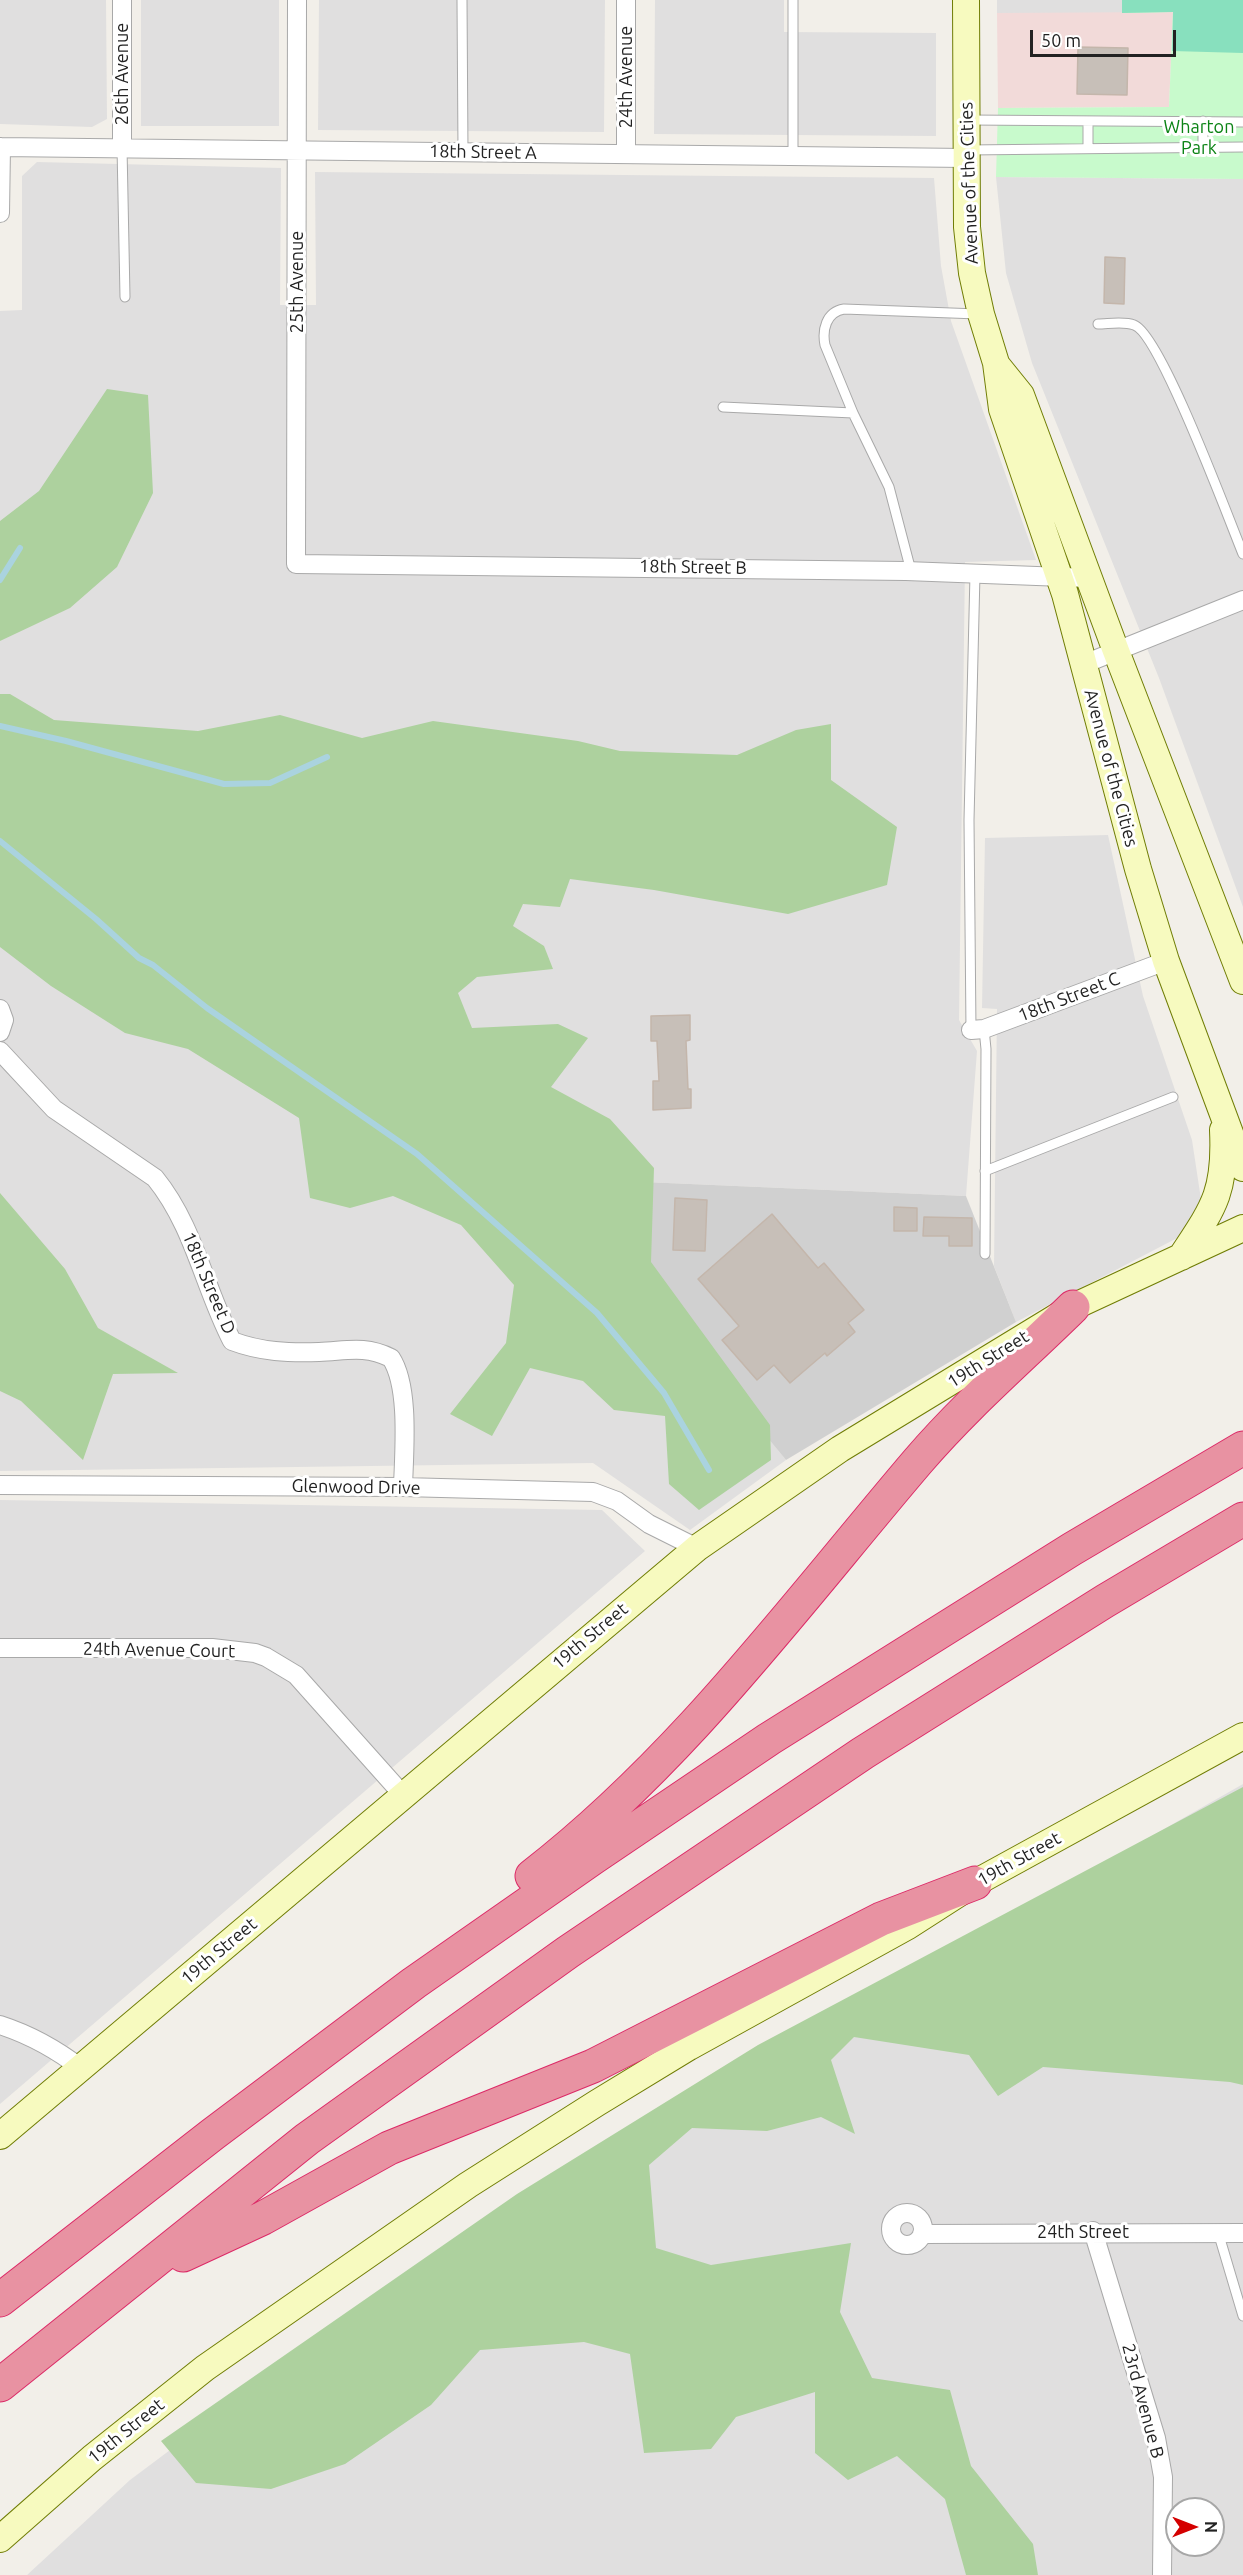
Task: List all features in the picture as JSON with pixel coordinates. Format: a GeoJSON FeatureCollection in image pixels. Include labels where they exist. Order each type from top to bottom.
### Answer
{"type":"FeatureCollection","features":[{"type":"Feature","properties":{"kind":"highway"},"geometry":{"type":"LineString","coordinates":[[385,2006],[641,1781],[767,1643],[920,1459],[966,1408],[1018,1361],[1073,1306]]}},
{"type":"Feature","properties":{"kind":"highway"},"geometry":{"type":"LineString","coordinates":[[0,2300],[213,2134],[385,2006],[593,1858],[769,1739],[1072,1549],[1243,1448]]}},
{"type":"Feature","properties":{"kind":"highway"},"geometry":{"type":"LineString","coordinates":[[0,2385],[308,2139],[653,1892],[873,1746],[1105,1601],[1243,1519]]}},
{"type":"Feature","properties":{"kind":"highway"},"geometry":{"type":"LineString","coordinates":[[140,2274],[263,2218],[388,2148],[593,2066],[881,1919],[935,1896],[975,1883]]}},
{"type":"Feature","properties":{"kind":"main road","name":"Avenue of the Cities"},"geometry":{"type":"LineString","coordinates":[[966,0],[967,227],[972,273],[981,314],[996,363],[1002,409],[1060,578],[1135,858],[1166,961],[1243,1167]]}},
{"type":"Feature","properties":{"kind":"main road","name":"Avenue of the Cities"},"geometry":{"type":"LineString","coordinates":[[996,363],[1021,395],[1116,651],[1235,937],[1243,981]]}},
{"type":"Feature","properties":{"kind":"main road"},"geometry":{"type":"LineString","coordinates":[[1180,1257],[1210,1212],[1220,1187],[1224,1158],[1222,1115]]}},
{"type":"Feature","properties":{"kind":"main road","name":"19th Street"},"geometry":{"type":"LineString","coordinates":[[0,2136],[697,1548],[840,1449],[1073,1306],[1243,1228]]}},
{"type":"Feature","properties":{"kind":"main road","name":"19th Street"},"geometry":{"type":"LineString","coordinates":[[0,2538],[92,2458],[205,2368],[468,2185],[680,2053],[908,1926],[975,1883],[1243,1736]]}},
{"type":"Feature","properties":{"kind":"street","name":"26th Avenue"},"geometry":{"type":"LineString","coordinates":[[122,0],[122,147]]}},
{"type":"Feature","properties":{"kind":"street","name":"25th Avenue"},"geometry":{"type":"LineString","coordinates":[[296,564],[297,0]]}},
{"type":"Feature","properties":{"kind":"street","name":"24th Avenue"},"geometry":{"type":"LineString","coordinates":[[626,0],[626,153]]}},
{"type":"Feature","properties":{"kind":"street","name":"18th Street A"},"geometry":{"type":"LineString","coordinates":[[1,147],[793,156],[966,154]]}},
{"type":"Feature","properties":{"kind":"street"},"geometry":{"type":"LineString","coordinates":[[0,213],[1,147]]}},
{"type":"Feature","properties":{"kind":"street","name":"18th Street B"},"geometry":{"type":"LineString","coordinates":[[296,564],[911,571],[1089,578]]}},
{"type":"Feature","properties":{"kind":"street"},"geometry":{"type":"LineString","coordinates":[[1084,664],[1243,600]]}},
{"type":"Feature","properties":{"kind":"street","name":"18th Street C"},"geometry":{"type":"LineString","coordinates":[[978,1030],[1166,961]]}},
{"type":"Feature","properties":{"kind":"street"},"geometry":{"type":"LineString","coordinates":[[0,1009],[4,1020],[0,1032]]}},
{"type":"Feature","properties":{"kind":"street","name":"18th Street D"},"geometry":{"type":"LineString","coordinates":[[0,1051],[54,1109],[155,1178],[166,1192],[189,1234],[232,1341],[250,1348],[277,1352],[321,1352],[351,1348],[376,1351],[391,1358],[401,1381],[405,1439],[403,1487]]}},
{"type":"Feature","properties":{"kind":"street","name":"Glenwood Drive"},"geometry":{"type":"LineString","coordinates":[[0,1485],[403,1487],[593,1492],[617,1502],[649,1524],[697,1548]]}},
{"type":"Feature","properties":{"kind":"street","name":"24th Avenue Court"},"geometry":{"type":"LineString","coordinates":[[0,1648],[212,1648],[255,1653],[266,1657],[296,1675],[403,1795]]}},
{"type":"Feature","properties":{"kind":"street"},"geometry":{"type":"LineString","coordinates":[[0,2025],[28,2034],[57,2050],[82,2069]]}},
{"type":"Feature","properties":{"kind":"street","name":"24th Street"},"geometry":{"type":"LineString","coordinates":[[922,2234],[1093,2231],[1243,2233]]}},
{"type":"Feature","properties":{"kind":"street","name":"23rd Avenue B"},"geometry":{"type":"LineString","coordinates":[[1093,2231],[1156,2438],[1163,2477],[1162,2575]]}},
{"type":"Feature","properties":{"kind":"lane"},"geometry":{"type":"LineString","coordinates":[[462,0],[463,151]]}},
{"type":"Feature","properties":{"kind":"lane"},"geometry":{"type":"LineString","coordinates":[[793,0],[793,156]]}},
{"type":"Feature","properties":{"kind":"lane"},"geometry":{"type":"LineString","coordinates":[[966,120],[1243,122]]}},
{"type":"Feature","properties":{"kind":"lane"},"geometry":{"type":"LineString","coordinates":[[1088,121],[1088,148]]}},
{"type":"Feature","properties":{"kind":"lane"},"geometry":{"type":"LineString","coordinates":[[1203,121],[1203,147]]}},
{"type":"Feature","properties":{"kind":"lane"},"geometry":{"type":"LineString","coordinates":[[122,147],[125,297]]}},
{"type":"Feature","properties":{"kind":"lane"},"geometry":{"type":"LineString","coordinates":[[966,154],[1088,148],[1243,147]]}},
{"type":"Feature","properties":{"kind":"lane"},"geometry":{"type":"LineString","coordinates":[[911,571],[889,487],[853,412],[823,335],[830,315],[836,310],[981,314]]}},
{"type":"Feature","properties":{"kind":"lane"},"geometry":{"type":"LineString","coordinates":[[1098,324],[1134,325],[1147,334],[1165,366],[1243,554]]}},
{"type":"Feature","properties":{"kind":"lane"},"geometry":{"type":"LineString","coordinates":[[723,407],[853,412]]}},
{"type":"Feature","properties":{"kind":"lane"},"geometry":{"type":"LineString","coordinates":[[975,574],[969,820],[986,1171],[985,1254]]}},
{"type":"Feature","properties":{"kind":"lane"},"geometry":{"type":"LineString","coordinates":[[986,1171],[1173,1097]]}},
{"type":"Feature","properties":{"kind":"lane"},"geometry":{"type":"LineString","coordinates":[[1218,2232],[1243,2316]]}},
{"type":"Feature","properties":{"kind":"shaded area"},"geometry":{"type":"Polygon","coordinates":[[[0,0],[106,0],[107,119],[92,127],[0,124],[0,0]]]}},
{"type":"Feature","properties":{"kind":"shaded area"},"geometry":{"type":"Polygon","coordinates":[[[141,0],[279,0],[279,126],[141,126],[141,0]]]}},
{"type":"Feature","properties":{"kind":"shaded area"},"geometry":{"type":"Polygon","coordinates":[[[319,0],[605,0],[604,132],[318,130],[319,0]]]}},
{"type":"Feature","properties":{"kind":"shaded area"},"geometry":{"type":"Polygon","coordinates":[[[655,0],[784,0],[784,32],[936,33],[936,136],[654,134],[655,0]]]}},
{"type":"Feature","properties":{"kind":"shaded area"},"geometry":{"type":"Polygon","coordinates":[[[997,0],[1122,0],[1122,13],[997,13],[997,0]]]}},
{"type":"Feature","properties":{"kind":"shaded area"},"geometry":{"type":"Polygon","coordinates":[[[1173,12],[1169,107],[998,108],[997,13],[1173,12]]]}},
{"type":"Feature","properties":{"kind":"shaded area"},"geometry":{"type":"Polygon","coordinates":[[[37,162],[281,168],[280,305],[316,305],[315,172],[934,178],[941,266],[951,321],[1036,560],[965,562],[959,1020],[977,1051],[966,1196],[552,1178],[786,1460],[690,1530],[593,1463],[0,1471],[0,311],[22,310],[22,176],[37,162]]]}},
{"type":"Feature","properties":{"kind":"shaded area"},"geometry":{"type":"Polygon","coordinates":[[[996,177],[1243,179],[1243,907],[1159,678],[1032,363],[1006,273],[996,177]]]}},
{"type":"Feature","properties":{"kind":"shaded area"},"geometry":{"type":"Polygon","coordinates":[[[1108,835],[1143,996],[1192,1140],[1202,1206],[1181,1236],[1016,1322],[994,1266],[997,1009],[982,1008],[985,838],[1108,835]]]}},
{"type":"Feature","properties":{"kind":"shaded area"},"geometry":{"type":"Polygon","coordinates":[[[552,1178],[966,1196],[1016,1322],[786,1460],[552,1178]]]}},
{"type":"Feature","properties":{"kind":"shaded area"},"geometry":{"type":"Polygon","coordinates":[[[0,1500],[602,1510],[645,1551],[0,2104],[0,1500]]]}},
{"type":"Feature","properties":{"kind":"shaded area"},"geometry":{"type":"Polygon","coordinates":[[[1243,1784],[1243,2575],[27,2575],[130,2480],[273,2373],[576,2164],[1243,1784]]]}},
{"type":"Feature","properties":{"kind":"green space","name":"Wharton Park"},"geometry":{"type":"Polygon","coordinates":[[[1122,0],[1243,0],[1243,179],[996,177],[998,108],[1169,107],[1173,12],[1122,13],[1122,0]]]}},
{"type":"Feature","properties":{"kind":"green space"},"geometry":{"type":"Polygon","coordinates":[[[1122,0],[1243,0],[1243,53],[1172,51],[1173,12],[1122,13],[1122,0]]]}},
{"type":"Feature","properties":{"kind":"green space"},"geometry":{"type":"Polygon","coordinates":[[[107,389],[148,395],[153,493],[117,567],[70,608],[0,641],[0,521],[39,491],[107,389]]]}},
{"type":"Feature","properties":{"kind":"green space"},"geometry":{"type":"Polygon","coordinates":[[[0,694],[10,694],[54,720],[198,731],[280,715],[362,738],[433,721],[578,741],[620,751],[737,755],[796,730],[831,724],[831,780],[897,827],[887,885],[788,914],[654,890],[570,879],[560,907],[523,904],[513,926],[544,946],[553,969],[477,977],[458,993],[472,1028],[558,1024],[588,1038],[551,1087],[610,1119],[654,1168],[651,1262],[770,1425],[771,1460],[699,1510],[669,1484],[665,1416],[614,1410],[583,1381],[530,1368],[492,1436],[450,1414],[506,1343],[514,1285],[461,1225],[393,1196],[350,1208],[310,1198],[299,1118],[188,1049],[125,1033],[51,986],[0,947],[0,694]]]}},
{"type":"Feature","properties":{"kind":"green space"},"geometry":{"type":"Polygon","coordinates":[[[0,1193],[65,1269],[98,1328],[178,1373],[113,1374],[83,1460],[21,1401],[0,1391],[0,1193]]]}},
{"type":"Feature","properties":{"kind":"green space"},"geometry":{"type":"Polygon","coordinates":[[[1243,1787],[1243,2085],[1230,2082],[1043,2067],[998,2096],[969,2055],[854,2037],[831,2060],[855,2134],[821,2117],[767,2131],[692,2128],[649,2165],[656,2248],[711,2265],[851,2243],[840,2312],[872,2378],[950,2390],[971,2466],[1033,2544],[1038,2575],[966,2575],[945,2499],[897,2456],[848,2480],[815,2453],[815,2392],[736,2417],[711,2449],[644,2453],[630,2354],[584,2342],[480,2350],[431,2405],[345,2464],[271,2489],[196,2483],[161,2441],[517,2194],[758,2045],[1243,1787]]]}},
{"type":"Feature","properties":{"kind":"building"},"geometry":{"type":"Polygon","coordinates":[[[1078,47],[1128,48],[1127,95],[1077,94],[1078,47]]]}},
{"type":"Feature","properties":{"kind":"building"},"geometry":{"type":"Polygon","coordinates":[[[1105,257],[1125,258],[1124,304],[1104,303],[1105,257]]]}},
{"type":"Feature","properties":{"kind":"building"},"geometry":{"type":"Polygon","coordinates":[[[690,1015],[690,1040],[686,1041],[691,1108],[653,1110],[653,1081],[659,1081],[657,1041],[651,1041],[651,1016],[690,1015]]]}},
{"type":"Feature","properties":{"kind":"building"},"geometry":{"type":"Polygon","coordinates":[[[675,1198],[707,1200],[705,1251],[673,1250],[675,1198]]]}},
{"type":"Feature","properties":{"kind":"building"},"geometry":{"type":"Polygon","coordinates":[[[894,1207],[917,1208],[917,1231],[894,1231],[894,1207]]]}},
{"type":"Feature","properties":{"kind":"building"},"geometry":{"type":"Polygon","coordinates":[[[772,1214],[818,1268],[824,1263],[864,1310],[848,1323],[855,1332],[827,1356],[825,1353],[790,1383],[774,1365],[757,1380],[722,1340],[739,1326],[698,1279],[772,1214]]]}},
{"type":"Feature","properties":{"kind":"building"},"geometry":{"type":"Polygon","coordinates":[[[924,1217],[972,1218],[972,1246],[949,1246],[949,1236],[923,1236],[924,1217]]]}},
{"type":"Feature","properties":{"kind":"waterway"},"geometry":{"type":"LineString","coordinates":[[0,580],[20,548]]}},
{"type":"Feature","properties":{"kind":"waterway"},"geometry":{"type":"LineString","coordinates":[[0,726],[66,741],[224,784],[270,783],[327,757]]}},
{"type":"Feature","properties":{"kind":"waterway"},"geometry":{"type":"LineString","coordinates":[[0,841],[96,919],[139,958],[153,965],[207,1008],[417,1154],[597,1313],[664,1393],[709,1470]]}}]}
